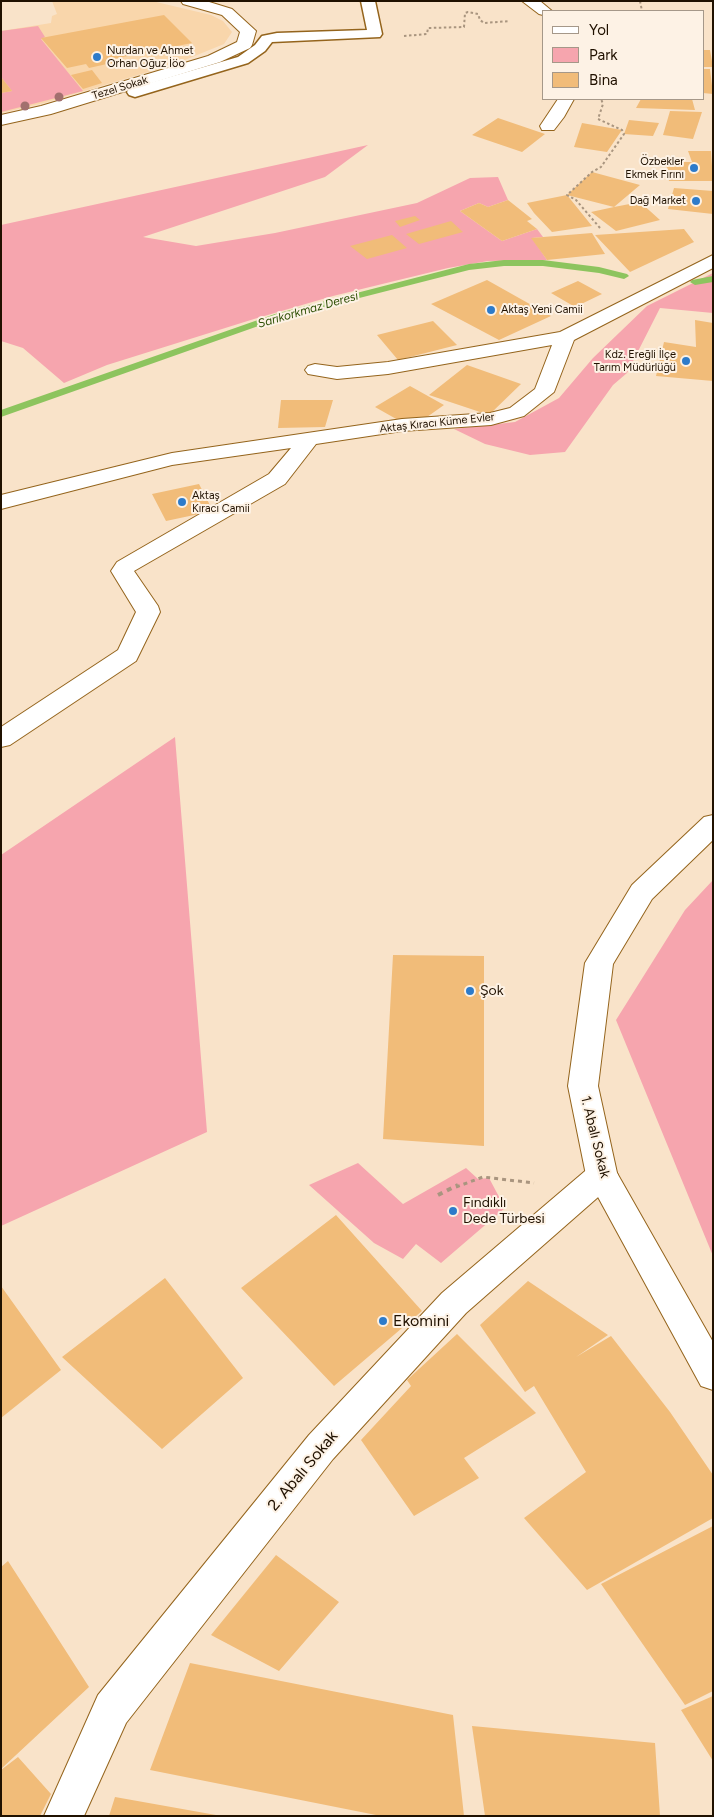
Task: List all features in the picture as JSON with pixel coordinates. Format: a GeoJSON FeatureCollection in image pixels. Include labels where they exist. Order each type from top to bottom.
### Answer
{"type":"FeatureCollection","features":[{"type":"Feature","properties":{"kind":"street","name":"Tezel Sokak"},"geometry":{"type":"LineString","coordinates":[[1,120],[45,110],[169,73],[214,59],[244,45],[248,31],[227,12],[188,1]]}},
{"type":"Feature","properties":{"kind":"street"},"geometry":{"type":"LineString","coordinates":[[135,92],[243,60],[260,48],[267,39],[277,37],[300,38],[375,34],[368,1]]}},
{"type":"Feature","properties":{"kind":"street"},"geometry":{"type":"LineString","coordinates":[[529,1],[542,10]]}},
{"type":"Feature","properties":{"kind":"street"},"geometry":{"type":"LineString","coordinates":[[548,126],[556,117],[565,100]]}},
{"type":"Feature","properties":{"kind":"street"},"geometry":{"type":"LineString","coordinates":[[315,370],[337,373],[388,368],[565,337],[713,261]]}},
{"type":"Feature","properties":{"kind":"street","name":"Aktaş Kıracı Küme Evler"},"geometry":{"type":"LineString","coordinates":[[1,502],[172,459],[402,425],[491,419],[517,412],[544,392],[565,337]]}},
{"type":"Feature","properties":{"kind":"street"},"geometry":{"type":"LineString","coordinates":[[1,739],[128,655],[148,612],[146,606],[122,572],[126,567],[155,548],[278,479],[309,439]]}},
{"type":"Feature","properties":{"kind":"street","name":"1. Abalı Sokak"},"geometry":{"type":"LineString","coordinates":[[713,824],[642,892],[600,962],[583,1086],[602,1175],[713,1375]]}},
{"type":"Feature","properties":{"kind":"street","name":"2. Abalı Sokak"},"geometry":{"type":"LineString","coordinates":[[64,1816],[112,1709],[320,1447],[454,1303],[602,1175]]}},
{"type":"Feature","properties":{"kind":"path"},"geometry":{"type":"LineString","coordinates":[[375,34],[420,35],[427,34],[428,28],[460,28],[466,25],[465,13],[468,12],[478,14],[480,20],[484,23],[515,20]]}},
{"type":"Feature","properties":{"kind":"path"},"geometry":{"type":"LineString","coordinates":[[600,228],[576,200],[567,195],[592,172],[601,167],[624,134],[622,130],[598,119],[603,104],[601,100]]}},
{"type":"Feature","properties":{"kind":"path"},"geometry":{"type":"LineString","coordinates":[[438,1195],[483,1177],[534,1183]]}},
{"type":"Feature","properties":{"kind":"shaded area","name":"Nurdan ve Ahmet Orhan Oğuz İöo"},"geometry":{"type":"Polygon","coordinates":[[[52,1],[152,1],[211,15],[223,21],[232,32],[224,44],[175,64],[44,103],[1,113],[1,31],[51,23],[52,16],[57,14],[52,1]]]}},
{"type":"Feature","properties":{"kind":"green space"},"geometry":{"type":"Polygon","coordinates":[[[38,26],[45,37],[41,39],[83,91],[1,112],[1,93],[12,91],[1,77],[1,31],[38,26]]]}},
{"type":"Feature","properties":{"kind":"green space"},"geometry":{"type":"Polygon","coordinates":[[[368,145],[325,177],[143,237],[196,246],[275,233],[417,203],[470,178],[498,177],[508,200],[488,207],[479,203],[460,211],[502,241],[537,229],[543,237],[532,238],[547,260],[488,261],[448,268],[333,296],[107,365],[64,383],[23,348],[1,341],[1,225],[368,145]]]}},
{"type":"Feature","properties":{"kind":"green space"},"geometry":{"type":"Polygon","coordinates":[[[713,273],[713,313],[660,308],[627,373],[613,385],[565,452],[530,455],[485,444],[454,429],[515,422],[559,398],[593,358],[647,306],[713,273]]]}},
{"type":"Feature","properties":{"kind":"green space"},"geometry":{"type":"Polygon","coordinates":[[[175,737],[207,1132],[1,1226],[1,855],[175,737]]]}},
{"type":"Feature","properties":{"kind":"green space"},"geometry":{"type":"Polygon","coordinates":[[[713,880],[713,1256],[616,1020],[685,910],[713,880]]]}},
{"type":"Feature","properties":{"kind":"green space"},"geometry":{"type":"Polygon","coordinates":[[[358,1163],[403,1204],[466,1168],[478,1179],[489,1178],[505,1208],[441,1263],[416,1244],[403,1259],[374,1243],[309,1185],[358,1163]]]}},
{"type":"Feature","properties":{"kind":"building"},"geometry":{"type":"Polygon","coordinates":[[[164,15],[192,43],[113,59],[116,62],[89,68],[86,64],[67,68],[41,38],[164,15]]]}},
{"type":"Feature","properties":{"kind":"building"},"geometry":{"type":"Polygon","coordinates":[[[704,50],[710,50],[713,67],[704,67],[704,50]]]}},
{"type":"Feature","properties":{"kind":"building"},"geometry":{"type":"Polygon","coordinates":[[[704,69],[710,69],[713,94],[704,93],[704,69]]]}},
{"type":"Feature","properties":{"kind":"building"},"geometry":{"type":"Polygon","coordinates":[[[92,70],[102,83],[83,89],[71,75],[92,70]]]}},
{"type":"Feature","properties":{"kind":"building"},"geometry":{"type":"Polygon","coordinates":[[[1,77],[12,91],[1,93],[1,77]]]}},
{"type":"Feature","properties":{"kind":"building"},"geometry":{"type":"Polygon","coordinates":[[[640,100],[692,100],[695,110],[636,108],[640,100]]]}},
{"type":"Feature","properties":{"kind":"building"},"geometry":{"type":"Polygon","coordinates":[[[670,111],[702,112],[693,139],[663,135],[670,111]]]}},
{"type":"Feature","properties":{"kind":"building"},"geometry":{"type":"Polygon","coordinates":[[[498,118],[545,134],[522,152],[472,135],[498,118]]]}},
{"type":"Feature","properties":{"kind":"building"},"geometry":{"type":"Polygon","coordinates":[[[629,120],[659,123],[653,136],[624,134],[629,120]]]}},
{"type":"Feature","properties":{"kind":"building"},"geometry":{"type":"Polygon","coordinates":[[[582,123],[622,130],[607,152],[574,147],[582,123]]]}},
{"type":"Feature","properties":{"kind":"building"},"geometry":{"type":"Polygon","coordinates":[[[688,151],[711,151],[713,181],[669,181],[666,162],[692,162],[688,151]]]}},
{"type":"Feature","properties":{"kind":"building"},"geometry":{"type":"Polygon","coordinates":[[[592,172],[640,185],[614,207],[567,195],[592,172]]]}},
{"type":"Feature","properties":{"kind":"building"},"geometry":{"type":"Polygon","coordinates":[[[674,188],[713,191],[713,214],[668,209],[674,188]]]}},
{"type":"Feature","properties":{"kind":"building"},"geometry":{"type":"Polygon","coordinates":[[[567,195],[592,226],[552,232],[527,203],[567,195]]]}},
{"type":"Feature","properties":{"kind":"building"},"geometry":{"type":"Polygon","coordinates":[[[508,200],[532,219],[527,221],[537,229],[502,241],[460,211],[479,203],[488,207],[508,200]]]}},
{"type":"Feature","properties":{"kind":"building"},"geometry":{"type":"Polygon","coordinates":[[[640,202],[660,220],[616,231],[591,212],[640,202]]]}},
{"type":"Feature","properties":{"kind":"building"},"geometry":{"type":"Polygon","coordinates":[[[415,216],[420,220],[400,227],[395,221],[415,216]]]}},
{"type":"Feature","properties":{"kind":"building"},"geometry":{"type":"Polygon","coordinates":[[[451,221],[463,232],[419,244],[406,234],[451,221]]]}},
{"type":"Feature","properties":{"kind":"building"},"geometry":{"type":"Polygon","coordinates":[[[684,229],[694,242],[630,272],[595,235],[684,229]]]}},
{"type":"Feature","properties":{"kind":"building"},"geometry":{"type":"Polygon","coordinates":[[[592,233],[605,254],[547,260],[531,238],[592,233]]]}},
{"type":"Feature","properties":{"kind":"building"},"geometry":{"type":"Polygon","coordinates":[[[392,235],[407,248],[367,259],[350,246],[392,235]]]}},
{"type":"Feature","properties":{"kind":"building","name":"Aktaş Yeni Camii"},"geometry":{"type":"Polygon","coordinates":[[[487,280],[551,316],[499,340],[431,304],[487,280]]]}},
{"type":"Feature","properties":{"kind":"building"},"geometry":{"type":"Polygon","coordinates":[[[578,281],[602,294],[575,307],[551,293],[578,281]]]}},
{"type":"Feature","properties":{"kind":"building","name":"Kdz. Ereğli İlçe Tarım Müdürlüğü"},"geometry":{"type":"Polygon","coordinates":[[[695,320],[713,323],[713,381],[656,376],[664,342],[696,347],[695,320]]]}},
{"type":"Feature","properties":{"kind":"building"},"geometry":{"type":"Polygon","coordinates":[[[433,321],[457,345],[398,360],[377,335],[433,321]]]}},
{"type":"Feature","properties":{"kind":"building"},"geometry":{"type":"Polygon","coordinates":[[[467,365],[521,384],[489,415],[429,395],[467,365]]]}},
{"type":"Feature","properties":{"kind":"building"},"geometry":{"type":"Polygon","coordinates":[[[410,386],[444,405],[427,417],[398,420],[375,407],[410,386]]]}},
{"type":"Feature","properties":{"kind":"building"},"geometry":{"type":"Polygon","coordinates":[[[281,400],[333,400],[325,427],[278,428],[281,400]]]}},
{"type":"Feature","properties":{"kind":"building","name":"Aktaş Kıracı Camii"},"geometry":{"type":"Polygon","coordinates":[[[199,484],[213,511],[166,521],[152,494],[199,484]]]}},
{"type":"Feature","properties":{"kind":"building"},"geometry":{"type":"Polygon","coordinates":[[[393,955],[484,956],[484,1146],[383,1139],[393,955]]]}},
{"type":"Feature","properties":{"kind":"building"},"geometry":{"type":"Polygon","coordinates":[[[336,1215],[422,1311],[334,1386],[241,1288],[336,1215]]]}},
{"type":"Feature","properties":{"kind":"building"},"geometry":{"type":"Polygon","coordinates":[[[165,1278],[243,1378],[162,1449],[62,1357],[165,1278]]]}},
{"type":"Feature","properties":{"kind":"building"},"geometry":{"type":"Polygon","coordinates":[[[528,1281],[608,1335],[576,1357],[611,1336],[670,1412],[713,1475],[713,1518],[587,1590],[524,1518],[586,1472],[534,1386],[525,1392],[480,1325],[528,1281]]]}},
{"type":"Feature","properties":{"kind":"building"},"geometry":{"type":"Polygon","coordinates":[[[1,1286],[61,1370],[1,1418],[1,1286]]]}},
{"type":"Feature","properties":{"kind":"building"},"geometry":{"type":"Polygon","coordinates":[[[457,1334],[536,1413],[464,1458],[479,1478],[414,1516],[361,1440],[411,1386],[407,1380],[457,1334]]]}},
{"type":"Feature","properties":{"kind":"building"},"geometry":{"type":"Polygon","coordinates":[[[713,1526],[713,1691],[685,1705],[601,1584],[713,1526]]]}},
{"type":"Feature","properties":{"kind":"building"},"geometry":{"type":"Polygon","coordinates":[[[276,1555],[339,1602],[279,1671],[211,1635],[276,1555]]]}},
{"type":"Feature","properties":{"kind":"building"},"geometry":{"type":"Polygon","coordinates":[[[8,1561],[89,1687],[1,1769],[1,1567],[8,1561]]]}},
{"type":"Feature","properties":{"kind":"building"},"geometry":{"type":"Polygon","coordinates":[[[190,1663],[453,1715],[464,1816],[381,1816],[150,1770],[190,1663]]]}},
{"type":"Feature","properties":{"kind":"building"},"geometry":{"type":"Polygon","coordinates":[[[713,1696],[713,1761],[681,1710],[713,1696]]]}},
{"type":"Feature","properties":{"kind":"building"},"geometry":{"type":"Polygon","coordinates":[[[472,1726],[655,1743],[660,1816],[485,1816],[472,1726]]]}},
{"type":"Feature","properties":{"kind":"building"},"geometry":{"type":"Polygon","coordinates":[[[18,1757],[51,1794],[40,1816],[1,1816],[1,1770],[18,1757]]]}},
{"type":"Feature","properties":{"kind":"building"},"geometry":{"type":"Polygon","coordinates":[[[115,1797],[216,1815],[216,1816],[109,1816],[115,1797]]]}},
{"type":"Feature","properties":{"kind":"waterway","name":"Sarıkorkmaz Deresi"},"geometry":{"type":"LineString","coordinates":[[1,414],[278,316],[469,267],[504,263],[543,263],[599,270],[624,276]]}},
{"type":"Feature","properties":{"kind":"waterway","name":"Sarıkorkmaz Deresi"},"geometry":{"type":"LineString","coordinates":[[695,282],[713,279]]}},
{"type":"Feature","properties":{"kind":"place","name":"Nurdan ve Ahmet Orhan Oğuz İöo"},"geometry":{"type":"Point","coordinates":[97,57]}},
{"type":"Feature","properties":{"kind":"place","name":"Özbekler Ekmek Fırını"},"geometry":{"type":"Point","coordinates":[694,168]}},
{"type":"Feature","properties":{"kind":"place","name":"Dağ Market"},"geometry":{"type":"Point","coordinates":[696,201]}},
{"type":"Feature","properties":{"kind":"place","name":"Aktaş Yeni Camii"},"geometry":{"type":"Point","coordinates":[491,310]}},
{"type":"Feature","properties":{"kind":"place","name":"Kdz. Ereğli İlçe Tarım Müdürlüğü"},"geometry":{"type":"Point","coordinates":[686,361]}},
{"type":"Feature","properties":{"kind":"place","name":"Aktaş Kıracı Camii"},"geometry":{"type":"Point","coordinates":[182,502]}},
{"type":"Feature","properties":{"kind":"place","name":"Şok"},"geometry":{"type":"Point","coordinates":[470,991]}},
{"type":"Feature","properties":{"kind":"place","name":"Fındıklı Dede Türbesi"},"geometry":{"type":"Point","coordinates":[453,1211]}},
{"type":"Feature","properties":{"kind":"place","name":"Ekomini"},"geometry":{"type":"Point","coordinates":[383,1321]}}]}
